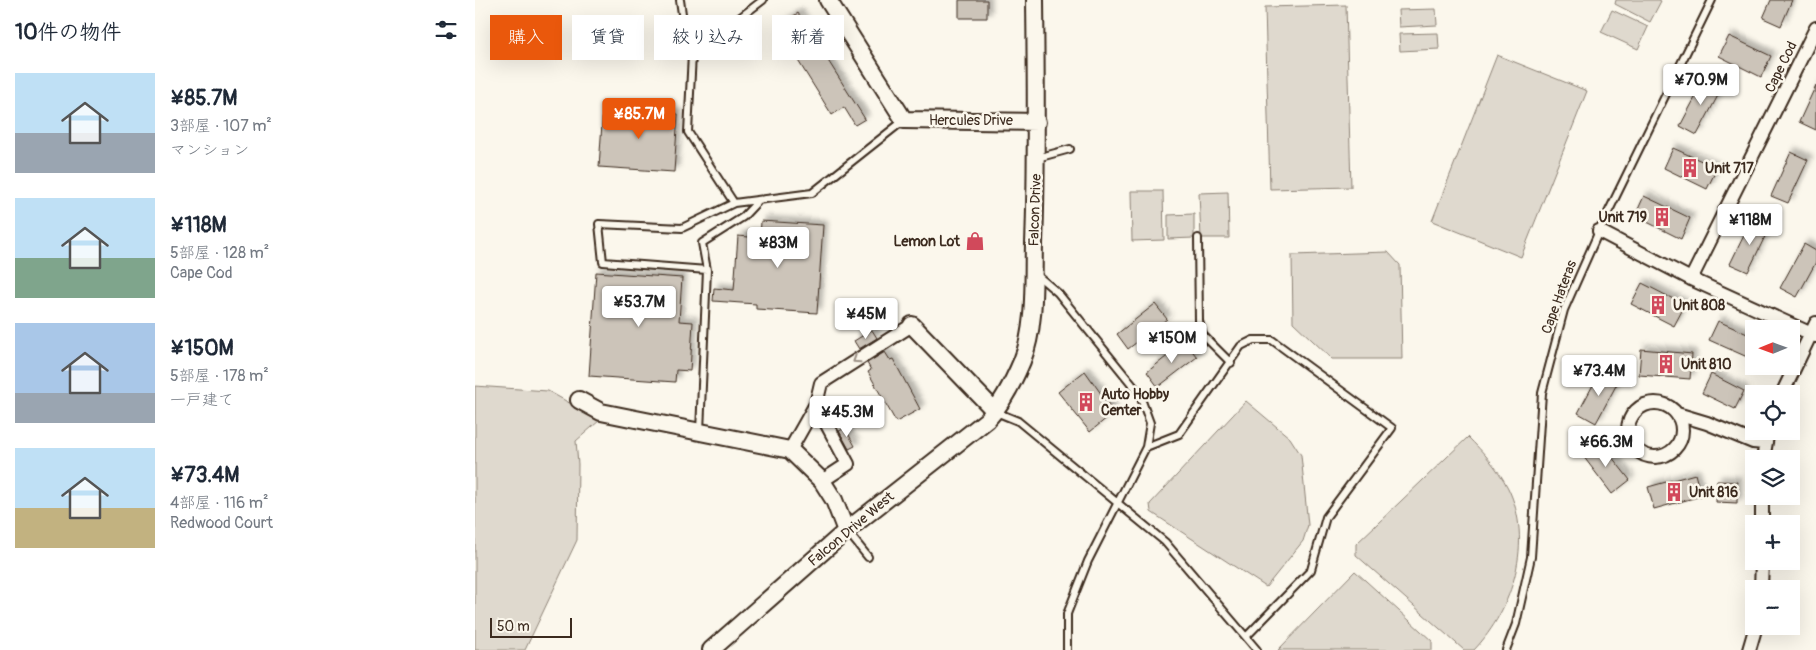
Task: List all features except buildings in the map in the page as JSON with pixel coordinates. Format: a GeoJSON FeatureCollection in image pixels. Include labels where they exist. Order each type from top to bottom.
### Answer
{"type":"FeatureCollection","features":[{"type":"Feature","properties":{"kind":"street"},"geometry":{"type":"LineString","coordinates":[[828,0],[904,120]]}},
{"type":"Feature","properties":{"kind":"street","name":"Falcon Drive"},"geometry":{"type":"LineString","coordinates":[[995,412],[1022,360],[1031,321],[1037,158],[1035,0]]}},
{"type":"Feature","properties":{"kind":"street","name":"Cape Cod"},"geometry":{"type":"LineString","coordinates":[[1691,280],[1816,28]]}},
{"type":"Feature","properties":{"kind":"street","name":"Hercules Drive"},"geometry":{"type":"LineString","coordinates":[[904,120],[1037,122]]}},
{"type":"Feature","properties":{"kind":"street"},"geometry":{"type":"LineString","coordinates":[[1599,231],[1691,280],[1814,331],[1786,385]]}},
{"type":"Feature","properties":{"kind":"street"},"geometry":{"type":"LineString","coordinates":[[790,450],[816,404],[821,383],[912,325],[995,412]]}},
{"type":"Feature","properties":{"kind":"street"},"geometry":{"type":"LineString","coordinates":[[579,400],[601,412],[790,450],[821,480],[834,500],[846,530]]}},
{"type":"Feature","properties":{"kind":"street"},"geometry":{"type":"LineString","coordinates":[[816,404],[848,464],[821,480]]}},
{"type":"Feature","properties":{"kind":"street"},"geometry":{"type":"LineString","coordinates":[[1677,414],[1681,422],[1681,440],[1669,454],[1653,458],[1637,450],[1631,444],[1628,426],[1637,410],[1644,405],[1663,404],[1677,414],[1707,423],[1745,439]]}},
{"type":"Feature","properties":{"kind":"street","name":"Falcon Drive West"},"geometry":{"type":"LineString","coordinates":[[711,650],[846,530],[995,412]]}},
{"type":"Feature","properties":{"kind":"street"},"geometry":{"type":"LineString","coordinates":[[1749,650],[1753,635]]}},
{"type":"Feature","properties":{"kind":"lane"},"geometry":{"type":"LineString","coordinates":[[680,0],[682,15]]}},
{"type":"Feature","properties":{"kind":"lane"},"geometry":{"type":"LineString","coordinates":[[743,15],[763,0]]}},
{"type":"Feature","properties":{"kind":"lane","name":"Cape Hateras"},"geometry":{"type":"LineString","coordinates":[[1506,650],[1516,624],[1531,557],[1542,393],[1565,310],[1599,231],[1711,3]]}},
{"type":"Feature","properties":{"kind":"lane"},"geometry":{"type":"LineString","coordinates":[[691,60],[688,132],[734,203]]}},
{"type":"Feature","properties":{"kind":"lane"},"geometry":{"type":"LineString","coordinates":[[707,270],[603,262],[599,224],[682,228],[734,203],[812,193],[904,120]]}},
{"type":"Feature","properties":{"kind":"lane"},"geometry":{"type":"LineString","coordinates":[[1037,158],[1070,149]]}},
{"type":"Feature","properties":{"kind":"lane"},"geometry":{"type":"LineString","coordinates":[[700,431],[707,270],[702,243],[743,217],[760,200]]}},
{"type":"Feature","properties":{"kind":"lane"},"geometry":{"type":"LineString","coordinates":[[1198,238],[1199,321],[1203,336],[1231,363]]}},
{"type":"Feature","properties":{"kind":"lane"},"geometry":{"type":"LineString","coordinates":[[1034,272],[1057,293],[1139,393],[1150,423],[1146,447],[1088,561],[1067,614],[1067,650]]}},
{"type":"Feature","properties":{"kind":"lane"},"geometry":{"type":"LineString","coordinates":[[1146,447],[1179,434],[1231,363],[1241,346],[1253,340],[1272,340],[1392,428],[1325,517],[1311,570],[1246,637]]}},
{"type":"Feature","properties":{"kind":"lane"},"geometry":{"type":"LineString","coordinates":[[995,412],[1018,421],[1117,505],[1165,542],[1215,598],[1257,650]]}},
{"type":"Feature","properties":{"kind":"lane"},"geometry":{"type":"LineString","coordinates":[[846,530],[868,557]]}},
{"type":"Feature","properties":{"kind":"shaded area"},"geometry":{"type":"Polygon","coordinates":[[[1616,0],[1661,1],[1650,22],[1615,4],[1616,0]]]}},
{"type":"Feature","properties":{"kind":"shaded area"},"geometry":{"type":"Polygon","coordinates":[[[1346,5],[1351,187],[1270,189],[1265,7],[1346,5]]]}},
{"type":"Feature","properties":{"kind":"shaded area"},"geometry":{"type":"Polygon","coordinates":[[[1436,9],[1437,25],[1399,27],[1398,10],[1436,9]]]}},
{"type":"Feature","properties":{"kind":"shaded area"},"geometry":{"type":"Polygon","coordinates":[[[1612,10],[1648,27],[1638,49],[1601,32],[1612,10]]]}},
{"type":"Feature","properties":{"kind":"shaded area"},"geometry":{"type":"Polygon","coordinates":[[[1438,33],[1439,49],[1400,51],[1399,34],[1438,33]]]}},
{"type":"Feature","properties":{"kind":"shaded area"},"geometry":{"type":"Polygon","coordinates":[[[1497,55],[1587,91],[1521,257],[1432,221],[1497,55]]]}},
{"type":"Feature","properties":{"kind":"shaded area"},"geometry":{"type":"Polygon","coordinates":[[[1131,191],[1163,191],[1164,240],[1132,241],[1131,191]]]}},
{"type":"Feature","properties":{"kind":"shaded area"},"geometry":{"type":"Polygon","coordinates":[[[1228,192],[1229,238],[1201,238],[1199,193],[1228,192]]]}},
{"type":"Feature","properties":{"kind":"shaded area"},"geometry":{"type":"Polygon","coordinates":[[[1194,214],[1194,238],[1168,239],[1168,215],[1194,214]]]}},
{"type":"Feature","properties":{"kind":"shaded area"},"geometry":{"type":"Polygon","coordinates":[[[1388,252],[1400,265],[1402,359],[1332,359],[1293,322],[1292,255],[1388,252]]]}},
{"type":"Feature","properties":{"kind":"shaded area"},"geometry":{"type":"Polygon","coordinates":[[[475,386],[548,391],[600,420],[576,441],[578,464],[577,540],[525,650],[475,650],[475,386]]]}},
{"type":"Feature","properties":{"kind":"shaded area"},"geometry":{"type":"Polygon","coordinates":[[[1246,401],[1290,438],[1301,455],[1308,525],[1303,541],[1266,587],[1151,512],[1150,504],[1246,401]]]}},
{"type":"Feature","properties":{"kind":"shaded area"},"geometry":{"type":"Polygon","coordinates":[[[1468,437],[1490,461],[1508,488],[1516,508],[1519,530],[1519,552],[1509,595],[1488,633],[1474,650],[1464,650],[1356,555],[1356,544],[1468,437]]]}},
{"type":"Feature","properties":{"kind":"shaded area"},"geometry":{"type":"Polygon","coordinates":[[[1355,571],[1432,641],[1432,650],[1278,650],[1355,571]]]}},
{"type":"Feature","properties":{"kind":"place","name":"Unit 717"},"geometry":{"type":"Point","coordinates":[1690,168]}},
{"type":"Feature","properties":{"kind":"place","name":"Unit 719"},"geometry":{"type":"Point","coordinates":[1662,217]}},
{"type":"Feature","properties":{"kind":"place","name":"Lemon Lot"},"geometry":{"type":"Point","coordinates":[975,241]}},
{"type":"Feature","properties":{"kind":"place","name":"Unit 808"},"geometry":{"type":"Point","coordinates":[1658,305]}},
{"type":"Feature","properties":{"kind":"place","name":"Unit 810"},"geometry":{"type":"Point","coordinates":[1666,364]}},
{"type":"Feature","properties":{"kind":"place","name":"Auto Hobby Center"},"geometry":{"type":"Point","coordinates":[1086,402]}},
{"type":"Feature","properties":{"kind":"place","name":"Unit 816"},"geometry":{"type":"Point","coordinates":[1674,492]}}]}
